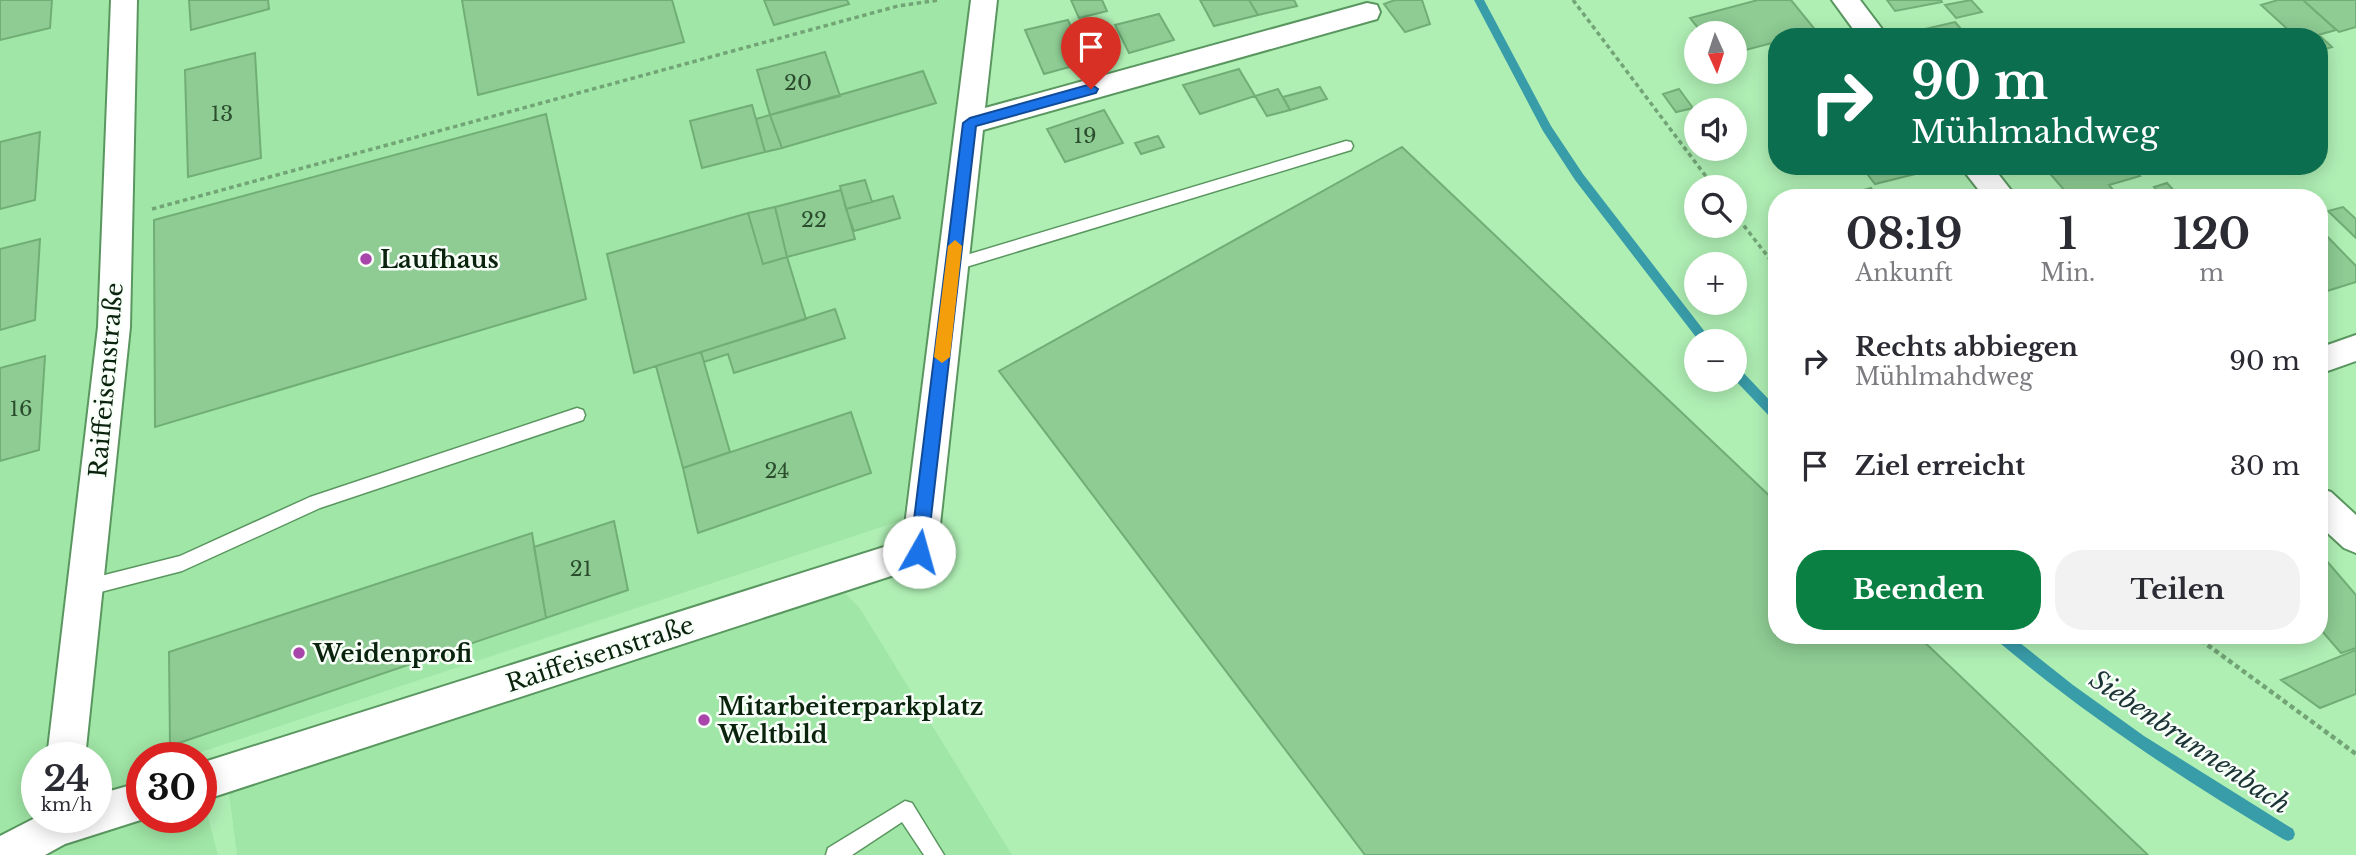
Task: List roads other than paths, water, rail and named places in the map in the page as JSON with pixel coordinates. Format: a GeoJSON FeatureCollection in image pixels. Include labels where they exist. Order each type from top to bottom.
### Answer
{"type":"FeatureCollection","features":[{"type":"Feature","properties":{"kind":"street","name":"Raiffeisenstraße"},"geometry":{"type":"LineString","coordinates":[[68,742],[114,327],[124,0]]}},
{"type":"Feature","properties":{"kind":"street"},"geometry":{"type":"LineString","coordinates":[[919,552],[984,0]]}},
{"type":"Feature","properties":{"kind":"street"},"geometry":{"type":"LineString","coordinates":[[1845,0],[1863,28]]}},
{"type":"Feature","properties":{"kind":"street"},"geometry":{"type":"LineString","coordinates":[[970,123],[1367,12]]}},
{"type":"Feature","properties":{"kind":"street"},"geometry":{"type":"LineString","coordinates":[[1983,175],[1994,189]]}},
{"type":"Feature","properties":{"kind":"street"},"geometry":{"type":"LineString","coordinates":[[2328,358],[2356,348]]}},
{"type":"Feature","properties":{"kind":"street"},"geometry":{"type":"LineString","coordinates":[[2328,511],[2356,537]]}},
{"type":"Feature","properties":{"kind":"street","name":"Raiffeisenstraße"},"geometry":{"type":"LineString","coordinates":[[217,777],[919,552]]}},
{"type":"Feature","properties":{"kind":"street"},"geometry":{"type":"LineString","coordinates":[[4,855],[46,833]]}},
{"type":"Feature","properties":{"kind":"lane"},"geometry":{"type":"LineString","coordinates":[[953,265],[1346,146]]}},
{"type":"Feature","properties":{"kind":"lane"},"geometry":{"type":"LineString","coordinates":[[85,587],[182,563],[316,502],[577,415]]}},
{"type":"Feature","properties":{"kind":"lane"},"geometry":{"type":"LineString","coordinates":[[835,855],[905,810],[935,855]]}},
{"type":"Feature","properties":{"kind":"waterway","name":"Siebenbrunnenbach"},"geometry":{"type":"LineString","coordinates":[[1479,0],[1547,128],[1579,177],[1697,329]]}},
{"type":"Feature","properties":{"kind":"waterway","name":"Siebenbrunnenbach"},"geometry":{"type":"LineString","coordinates":[[1747,385],[1768,407]]}},
{"type":"Feature","properties":{"kind":"waterway","name":"Siebenbrunnenbach"},"geometry":{"type":"LineString","coordinates":[[2011,644],[2103,716],[2213,789],[2288,834]]}},
{"type":"Feature","properties":{"kind":"place","name":"Laufhaus"},"geometry":{"type":"Point","coordinates":[366,259]}},
{"type":"Feature","properties":{"kind":"place","name":"Weidenprofi"},"geometry":{"type":"Point","coordinates":[299,653]}},
{"type":"Feature","properties":{"kind":"place","name":"Mitarbeiterparkplatz Weltbild"},"geometry":{"type":"Point","coordinates":[704,720]}}]}
